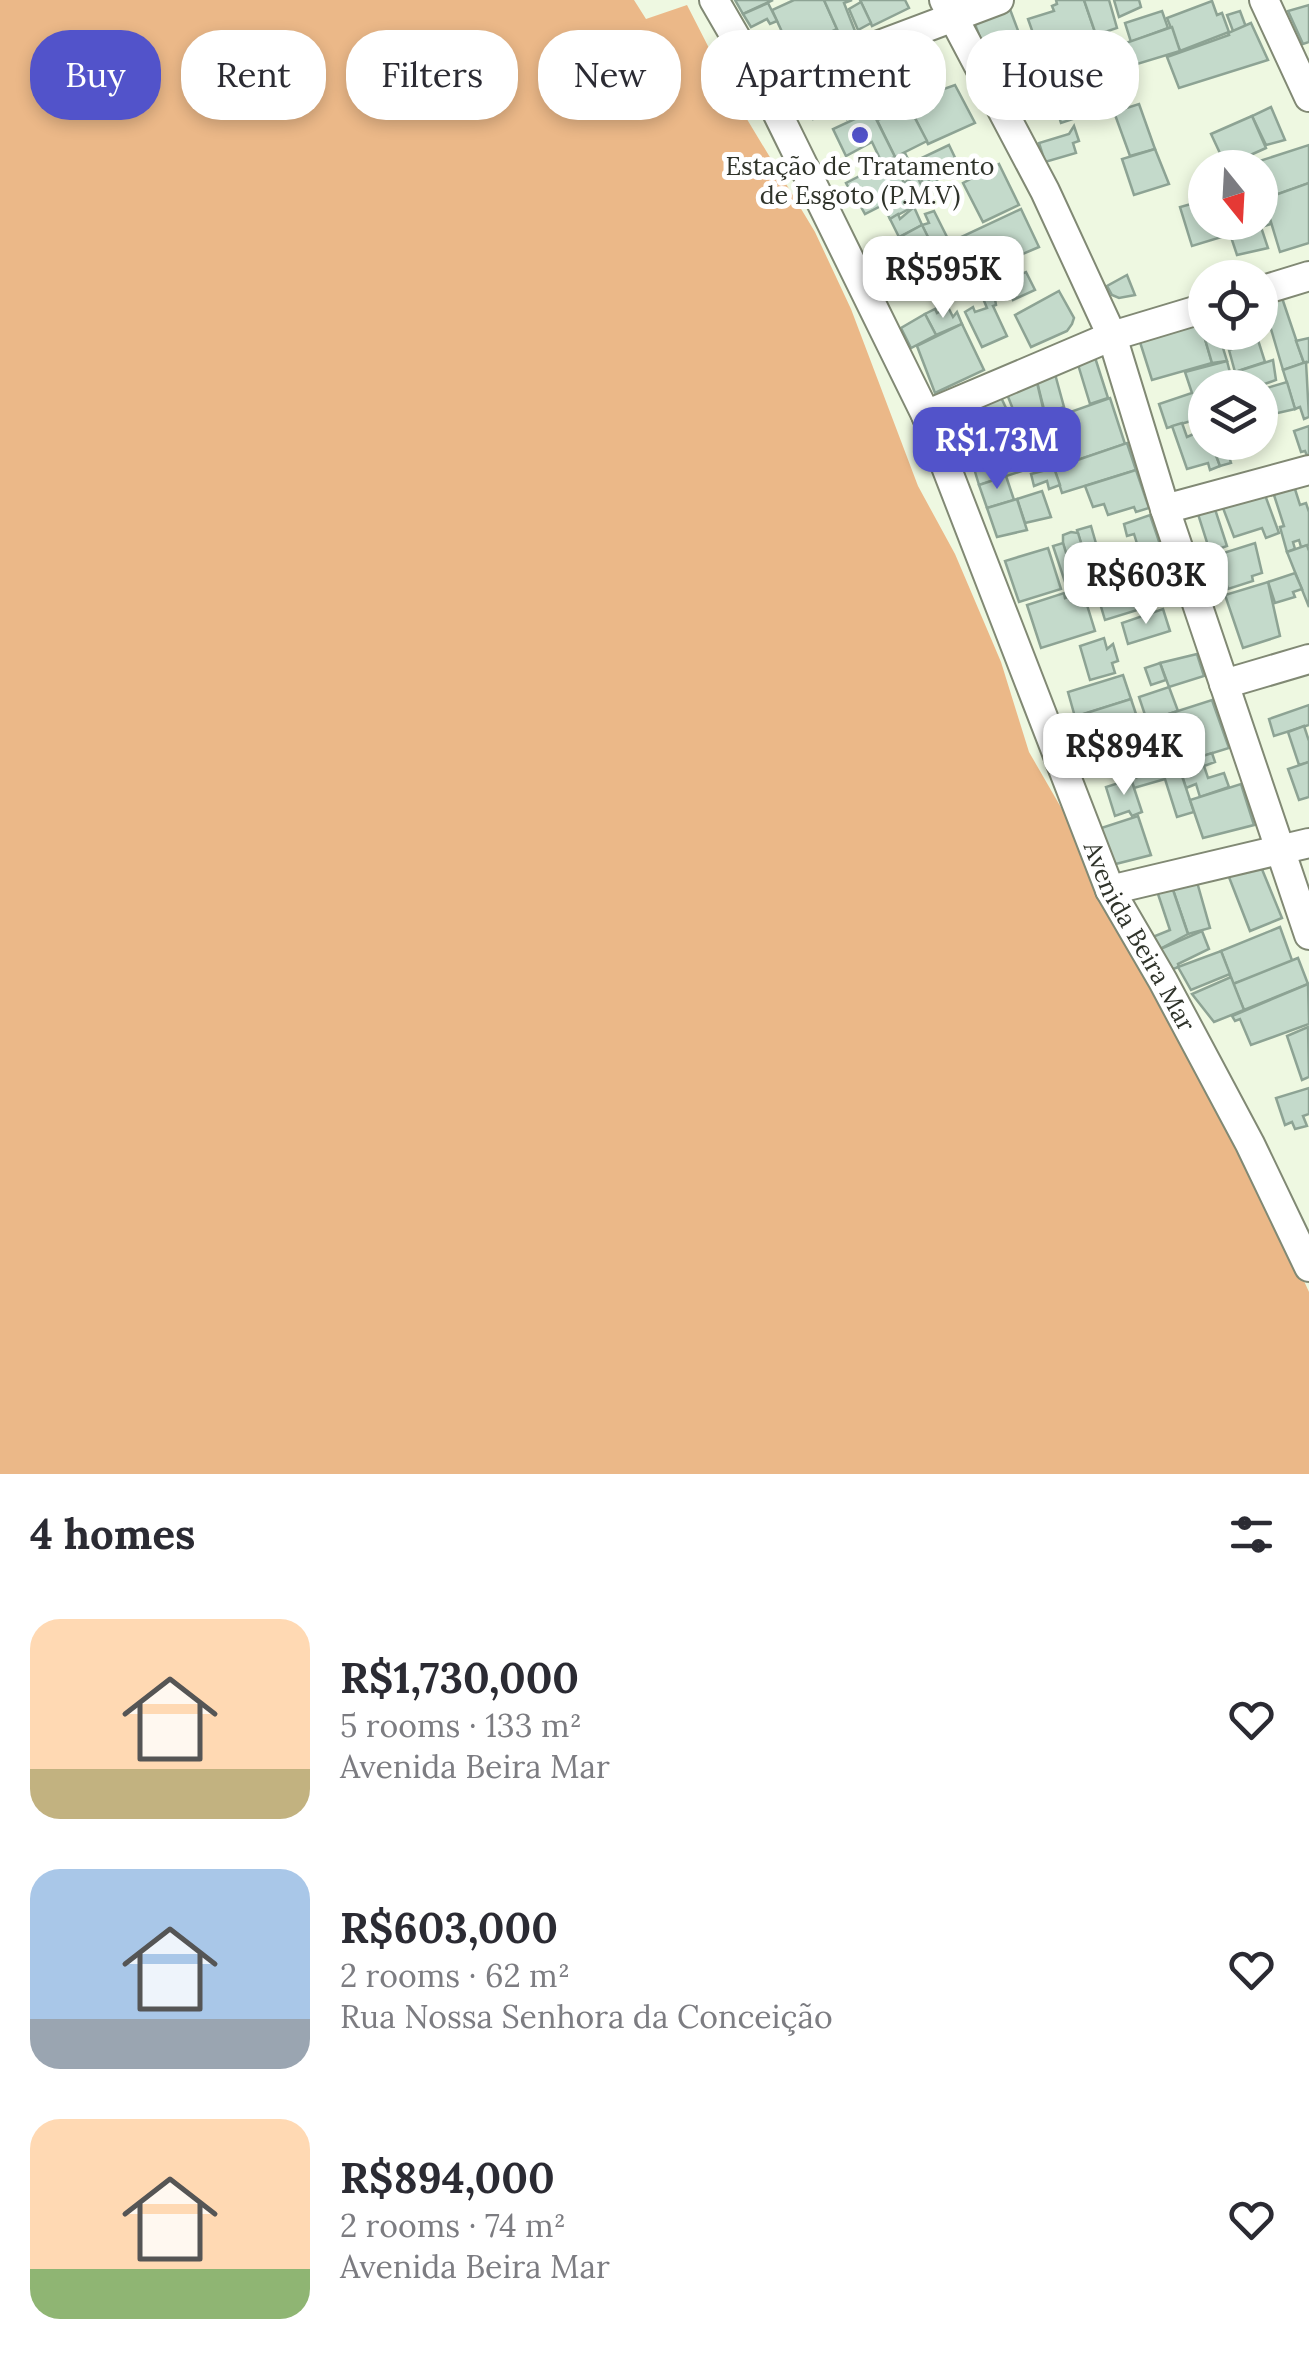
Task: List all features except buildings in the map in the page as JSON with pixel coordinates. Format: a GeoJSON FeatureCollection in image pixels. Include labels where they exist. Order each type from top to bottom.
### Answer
{"type":"FeatureCollection","features":[{"type":"Feature","properties":{"kind":"street","name":"Avenida Beira Mar"},"geometry":{"type":"LineString","coordinates":[[714,0],[731,30]]}},
{"type":"Feature","properties":{"kind":"street"},"geometry":{"type":"LineString","coordinates":[[900,30],[949,9],[999,0]]}},
{"type":"Feature","properties":{"kind":"street"},"geometry":{"type":"LineString","coordinates":[[1264,0],[1309,97]]}},
{"type":"Feature","properties":{"kind":"street"},"geometry":{"type":"LineString","coordinates":[[949,9],[1045,191],[1112,336],[1164,508],[1309,935]]}},
{"type":"Feature","properties":{"kind":"street","name":"Avenida Beira Mar"},"geometry":{"type":"LineString","coordinates":[[780,120],[926,415],[1110,890],[1164,981],[1309,1267]]}},
{"type":"Feature","properties":{"kind":"street"},"geometry":{"type":"LineString","coordinates":[[1278,285],[1309,276]]}},
{"type":"Feature","properties":{"kind":"street"},"geometry":{"type":"LineString","coordinates":[[926,415],[1112,336],[1188,313]]}},
{"type":"Feature","properties":{"kind":"street"},"geometry":{"type":"LineString","coordinates":[[1164,508],[1309,470]]}},
{"type":"Feature","properties":{"kind":"street"},"geometry":{"type":"LineString","coordinates":[[1224,684],[1309,658]]}},
{"type":"Feature","properties":{"kind":"street"},"geometry":{"type":"LineString","coordinates":[[1110,890],[1309,843]]}},
{"type":"Feature","properties":{"kind":"shaded area"},"geometry":{"type":"Polygon","coordinates":[[[0,0],[634,0],[646,19],[687,5],[701,32],[701,120],[747,120],[815,232],[851,309],[918,486],[955,554],[1001,662],[1029,752],[1089,856],[1252,1167],[1309,1292],[1309,1474],[0,1474],[0,0]]]}},
{"type":"Feature","properties":{"kind":"place","name":"Estação de Tratamento de Esgoto (P.M.V)"},"geometry":{"type":"Point","coordinates":[860,135]}}]}
